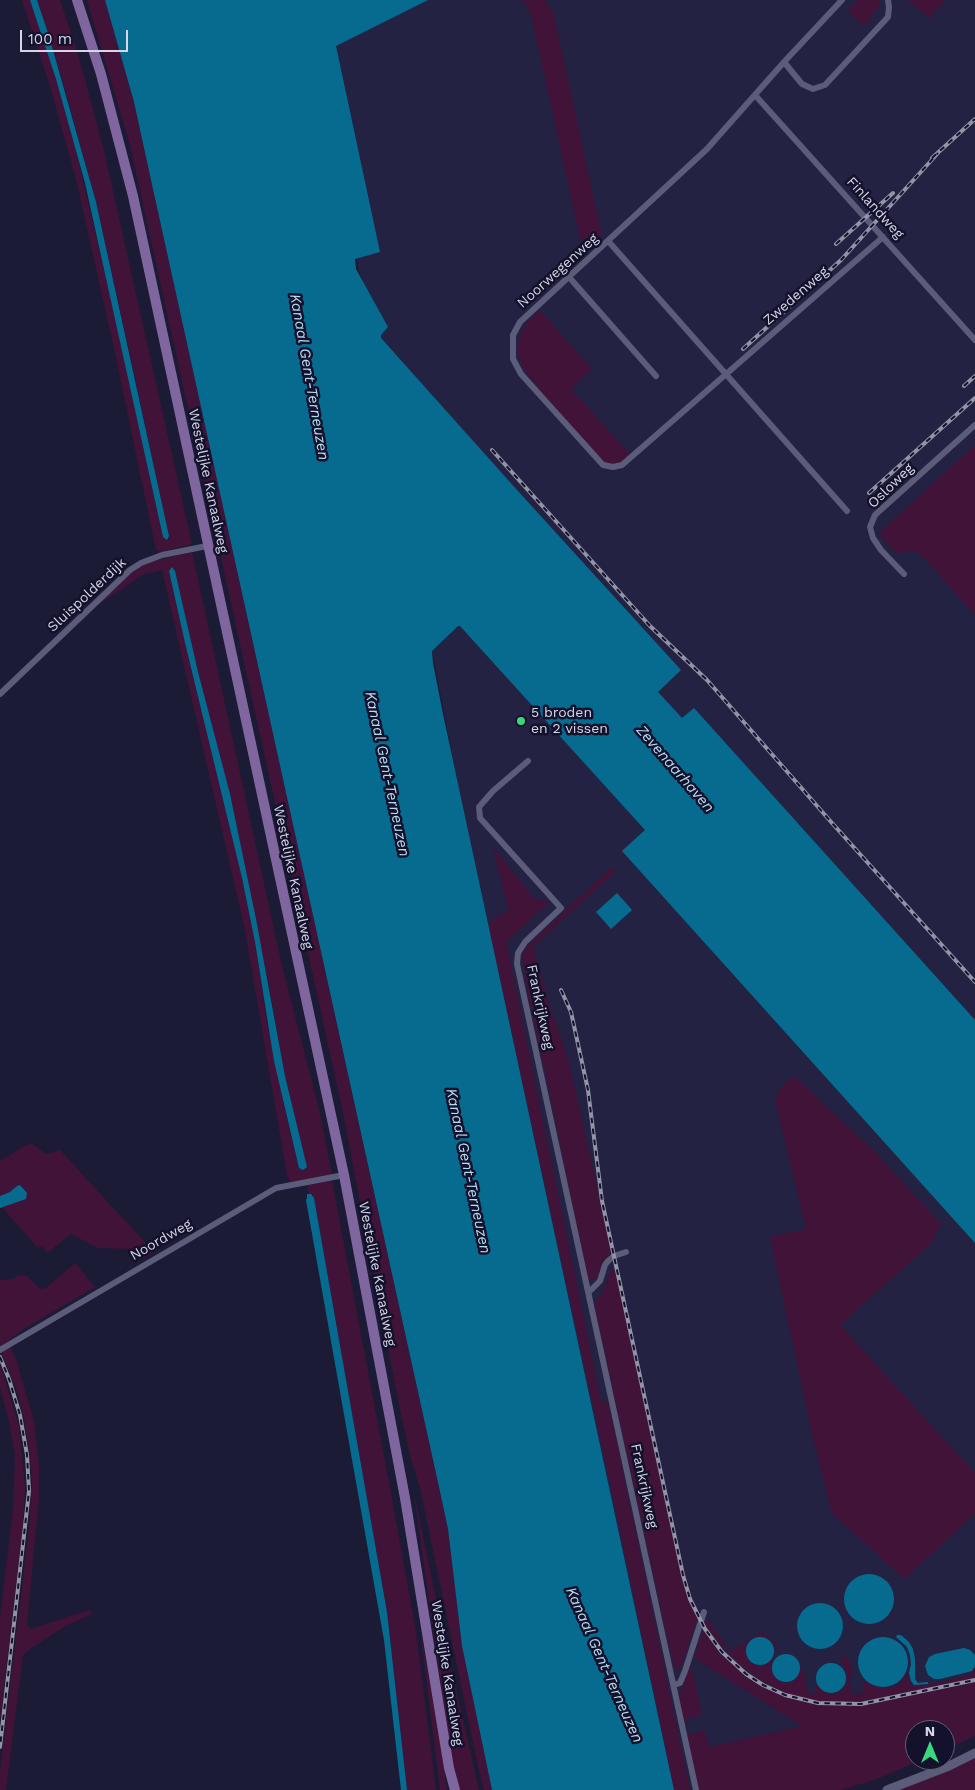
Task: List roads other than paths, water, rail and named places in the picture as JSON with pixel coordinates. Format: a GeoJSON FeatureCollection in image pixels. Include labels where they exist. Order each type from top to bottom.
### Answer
{"type":"FeatureCollection","features":[{"type":"Feature","properties":{"kind":"main road","name":"Westelijke Kanaalweg"},"geometry":{"type":"LineString","coordinates":[[77,0],[101,74],[133,196],[344,1175],[405,1498],[449,1768],[455,1790]]}},
{"type":"Feature","properties":{"kind":"main road","name":"Westelijke Kanaalweg"},"geometry":{"type":"LineString","coordinates":[[449,1768],[450,1790]]}},
{"type":"Feature","properties":{"kind":"street","name":"Noorwegenweg"},"geometry":{"type":"LineString","coordinates":[[726,373],[622,465],[614,467],[603,465],[521,374],[513,359],[514,335],[520,322],[609,242],[707,149],[842,0]]}},
{"type":"Feature","properties":{"kind":"street"},"geometry":{"type":"LineString","coordinates":[[784,62],[802,84],[813,88],[825,85],[888,16],[888,0]]}},
{"type":"Feature","properties":{"kind":"street","name":"Finlandweg"},"geometry":{"type":"LineString","coordinates":[[755,95],[975,340]]}},
{"type":"Feature","properties":{"kind":"street","name":"Zwedenweg"},"geometry":{"type":"LineString","coordinates":[[726,373],[882,237]]}},
{"type":"Feature","properties":{"kind":"street"},"geometry":{"type":"LineString","coordinates":[[609,242],[847,511]]}},
{"type":"Feature","properties":{"kind":"street"},"geometry":{"type":"LineString","coordinates":[[569,277],[656,376]]}},
{"type":"Feature","properties":{"kind":"street","name":"Osloweg"},"geometry":{"type":"LineString","coordinates":[[904,574],[881,550],[874,538],[870,527],[875,515],[975,426]]}},
{"type":"Feature","properties":{"kind":"street","name":"Sluispolderdijk"},"geometry":{"type":"LineString","coordinates":[[0,694],[130,570],[141,563],[162,555],[207,546]]}},
{"type":"Feature","properties":{"kind":"street","name":"Frankrijkweg"},"geometry":{"type":"LineString","coordinates":[[528,761],[493,791],[479,806],[480,818],[561,908],[525,942],[518,953],[517,964],[696,1790]]}},
{"type":"Feature","properties":{"kind":"street","name":"Noordweg"},"geometry":{"type":"LineString","coordinates":[[0,1350],[276,1188],[344,1175]]}},
{"type":"Feature","properties":{"kind":"street"},"geometry":{"type":"LineString","coordinates":[[589,1292],[600,1281],[608,1261],[614,1256],[626,1252]]}},
{"type":"Feature","properties":{"kind":"street"},"geometry":{"type":"LineString","coordinates":[[674,1686],[680,1683],[685,1671],[704,1612]]}},
{"type":"Feature","properties":{"kind":"street"},"geometry":{"type":"LineString","coordinates":[[887,1790],[949,1766],[975,1752]]}},
{"type":"Feature","properties":{"kind":"water"},"geometry":{"type":"Polygon","coordinates":[[[30,0],[37,0],[49,36],[96,202],[169,536],[167,540],[163,537],[85,183],[56,79],[30,0]]]}},
{"type":"Feature","properties":{"kind":"water"},"geometry":{"type":"Polygon","coordinates":[[[105,0],[428,0],[336,46],[380,252],[355,259],[356,269],[388,327],[381,335],[381,338],[681,670],[658,692],[682,718],[694,708],[975,1020],[975,1243],[622,851],[645,830],[460,626],[432,651],[443,714],[674,1790],[492,1790],[462,1646],[448,1529],[439,1487],[134,102],[105,0]]]}},
{"type":"Feature","properties":{"kind":"water"},"geometry":{"type":"Polygon","coordinates":[[[172,567],[175,571],[198,672],[230,794],[256,919],[285,1076],[307,1167],[303,1170],[299,1168],[274,1061],[255,942],[242,878],[185,643],[169,571],[172,567]]]}},
{"type":"Feature","properties":{"kind":"water"},"geometry":{"type":"Polygon","coordinates":[[[617,893],[632,910],[611,929],[596,912],[617,893]]]}},
{"type":"Feature","properties":{"kind":"water"},"geometry":{"type":"Polygon","coordinates":[[[20,1185],[27,1193],[26,1199],[0,1208],[0,1196],[20,1185]]]}},
{"type":"Feature","properties":{"kind":"water"},"geometry":{"type":"Polygon","coordinates":[[[307,1194],[311,1194],[314,1198],[387,1612],[407,1790],[401,1790],[384,1640],[306,1200],[307,1194]]]}},
{"type":"Feature","properties":{"kind":"water"},"geometry":{"type":"Polygon","coordinates":[[[864,1574],[874,1574],[887,1581],[894,1594],[894,1604],[887,1617],[874,1624],[864,1624],[855,1620],[848,1613],[844,1604],[844,1594],[848,1585],[855,1578],[864,1574]]]}},
{"type":"Feature","properties":{"kind":"water"},"geometry":{"type":"Polygon","coordinates":[[[820,1603],[833,1607],[839,1613],[843,1626],[839,1639],[833,1645],[820,1649],[807,1645],[801,1639],[797,1626],[801,1613],[807,1607],[820,1603]]]}},
{"type":"Feature","properties":{"kind":"water"},"geometry":{"type":"Polygon","coordinates":[[[901,1635],[909,1642],[913,1649],[915,1679],[918,1683],[928,1682],[928,1684],[914,1685],[911,1681],[909,1673],[910,1655],[907,1647],[896,1637],[901,1635]]]}},
{"type":"Feature","properties":{"kind":"water"},"geometry":{"type":"Polygon","coordinates":[[[760,1637],[770,1641],[774,1651],[770,1661],[760,1665],[750,1661],[746,1651],[750,1641],[760,1637]]]}},
{"type":"Feature","properties":{"kind":"water"},"geometry":{"type":"Polygon","coordinates":[[[883,1637],[901,1644],[908,1662],[901,1680],[883,1687],[865,1680],[858,1662],[865,1644],[883,1637]]]}},
{"type":"Feature","properties":{"kind":"water"},"geometry":{"type":"Polygon","coordinates":[[[964,1648],[970,1650],[975,1655],[975,1666],[972,1671],[940,1679],[934,1679],[928,1675],[925,1666],[929,1657],[964,1648]]]}},
{"type":"Feature","properties":{"kind":"water"},"geometry":{"type":"Polygon","coordinates":[[[786,1654],[796,1658],[800,1668],[796,1678],[786,1682],[776,1678],[772,1668],[776,1658],[786,1654]]]}},
{"type":"Feature","properties":{"kind":"water"},"geometry":{"type":"Polygon","coordinates":[[[831,1663],[841,1668],[846,1678],[841,1688],[831,1693],[821,1688],[816,1678],[821,1668],[831,1663]]]}},
{"type":"Feature","properties":{"kind":"railway"},"geometry":{"type":"LineString","coordinates":[[932,158],[975,119]]}},
{"type":"Feature","properties":{"kind":"railway"},"geometry":{"type":"LineString","coordinates":[[743,349],[841,260],[938,153]]}},
{"type":"Feature","properties":{"kind":"railway"},"geometry":{"type":"LineString","coordinates":[[836,244],[893,193]]}},
{"type":"Feature","properties":{"kind":"railway"},"geometry":{"type":"LineString","coordinates":[[964,386],[975,376]]}},
{"type":"Feature","properties":{"kind":"railway"},"geometry":{"type":"LineString","coordinates":[[869,493],[975,398]]}},
{"type":"Feature","properties":{"kind":"railway"},"geometry":{"type":"LineString","coordinates":[[492,450],[650,626],[707,680],[975,982]]}},
{"type":"Feature","properties":{"kind":"railway"},"geometry":{"type":"LineString","coordinates":[[561,990],[571,1012],[588,1090],[602,1201],[683,1575],[690,1599],[705,1629],[722,1652],[746,1674],[763,1685],[785,1695],[818,1703],[861,1704],[975,1680]]}},
{"type":"Feature","properties":{"kind":"railway"},"geometry":{"type":"LineString","coordinates":[[0,1357],[20,1415],[27,1455],[29,1491],[0,1747]]}},
{"type":"Feature","properties":{"kind":"place","name":"5 broden en 2 vissen"},"geometry":{"type":"Point","coordinates":[521,721]}},
{"type":"Feature","properties":{"kind":"water label","name":"Kanaal Gent-Terneuzen"},"geometry":{"type":"Point","coordinates":[309,377]}},
{"type":"Feature","properties":{"kind":"water label","name":"Zevenaarhaven"},"geometry":{"type":"Point","coordinates":[675,769]}},
{"type":"Feature","properties":{"kind":"water label","name":"Kanaal Gent-Terneuzen"},"geometry":{"type":"Point","coordinates":[387,774]}},
{"type":"Feature","properties":{"kind":"water label","name":"Kanaal Gent-Terneuzen"},"geometry":{"type":"Point","coordinates":[468,1171]}},
{"type":"Feature","properties":{"kind":"water label","name":"Kanaal Gent-Terneuzen"},"geometry":{"type":"Point","coordinates":[604,1665]}}]}
